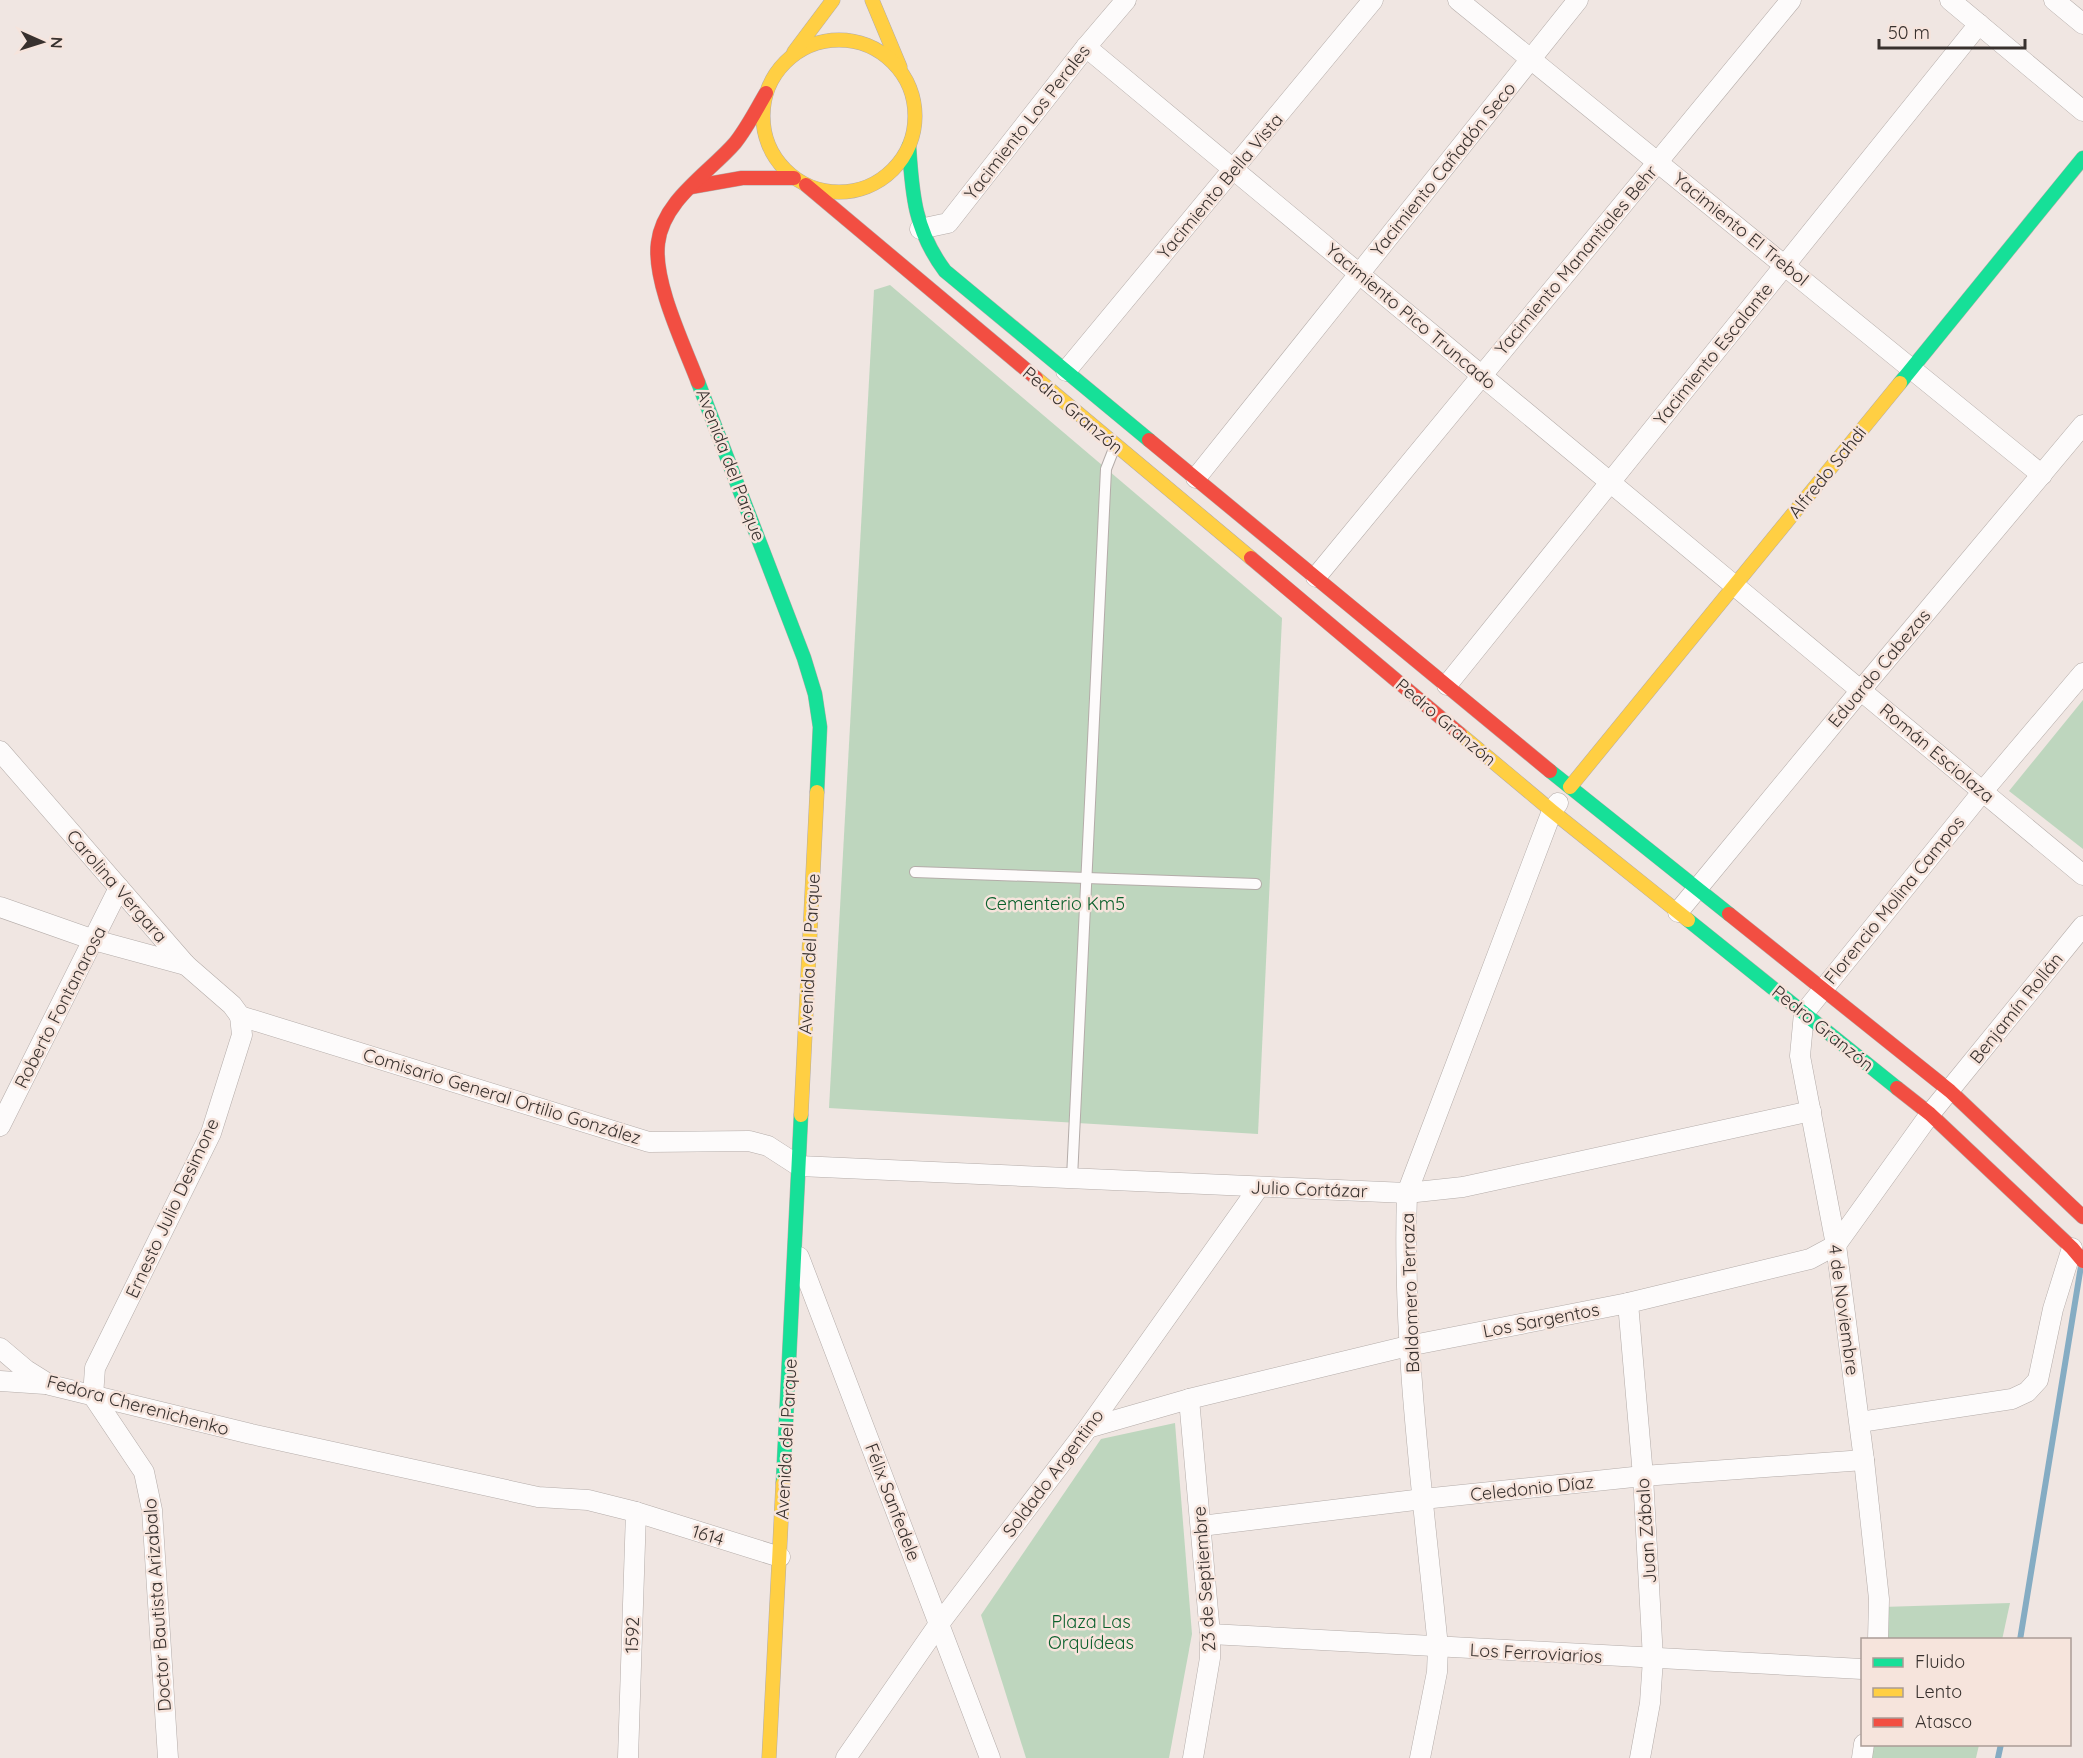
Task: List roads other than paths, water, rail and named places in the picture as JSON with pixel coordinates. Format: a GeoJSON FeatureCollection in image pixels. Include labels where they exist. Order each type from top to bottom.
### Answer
{"type":"FeatureCollection","features":[{"type":"Feature","properties":{"kind":"main road"},"geometry":{"type":"LineString","coordinates":[[800,182],[775,159],[769,147],[762,120],[766,93],[771,80],[816,26],[832,0]]}},
{"type":"Feature","properties":{"kind":"main road"},"geometry":{"type":"LineString","coordinates":[[691,187],[716,180],[742,177],[800,182],[819,190],[846,192],[872,185],[894,168],[909,146],[915,119],[911,92],[872,0]]}},
{"type":"Feature","properties":{"kind":"main road"},"geometry":{"type":"LineString","coordinates":[[788,59],[799,51],[824,41],[852,40],[877,50],[898,68],[905,79]]}},
{"type":"Feature","properties":{"kind":"main road","name":"Avenida del Parque"},"geometry":{"type":"LineString","coordinates":[[766,93],[746,129],[691,187],[670,214],[658,240],[662,283],[672,314],[804,657],[815,694],[820,727],[769,1758]]}},
{"type":"Feature","properties":{"kind":"main road","name":"Pedro Granzón"},"geometry":{"type":"LineString","coordinates":[[909,146],[915,212],[932,256],[945,271],[1066,371],[1124,436],[1196,478],[1316,577],[1391,658],[1552,811],[1930,1114],[2077,1254]]}},
{"type":"Feature","properties":{"kind":"main road","name":"Alfredo Sahdi"},"geometry":{"type":"LineString","coordinates":[[1570,787],[2083,158]]}},
{"type":"Feature","properties":{"kind":"main road","name":"Pedro Granzón"},"geometry":{"type":"LineString","coordinates":[[800,182],[1124,436],[1391,658],[1447,685],[1570,787],[1950,1091],[2083,1217]]}},
{"type":"Feature","properties":{"kind":"street","name":"Yacimiento Los Perales"},"geometry":{"type":"LineString","coordinates":[[920,229],[948,223],[1086,47],[1126,0]]}},
{"type":"Feature","properties":{"kind":"street","name":"Yacimiento Bella Vista"},"geometry":{"type":"LineString","coordinates":[[1066,371],[1373,0]]}},
{"type":"Feature","properties":{"kind":"street","name":"Yacimiento El Trebol"},"geometry":{"type":"LineString","coordinates":[[1458,0],[2042,475]]}},
{"type":"Feature","properties":{"kind":"street","name":"Yacimiento Cañadón Seco"},"geometry":{"type":"LineString","coordinates":[[1196,478],[1578,0]]}},
{"type":"Feature","properties":{"kind":"street","name":"Yacimiento Manantiales Behr"},"geometry":{"type":"LineString","coordinates":[[1316,577],[1791,0]]}},
{"type":"Feature","properties":{"kind":"street"},"geometry":{"type":"LineString","coordinates":[[1950,0],[2083,111]]}},
{"type":"Feature","properties":{"kind":"street"},"geometry":{"type":"LineString","coordinates":[[2054,0],[2083,24]]}},
{"type":"Feature","properties":{"kind":"street","name":"Yacimiento Escalante"},"geometry":{"type":"LineString","coordinates":[[1447,685],[1979,24]]}},
{"type":"Feature","properties":{"kind":"street","name":"Yacimiento Pico Truncado"},"geometry":{"type":"LineString","coordinates":[[1086,47],[1735,585]]}},
{"type":"Feature","properties":{"kind":"street","name":"Eduardo Cabezas"},"geometry":{"type":"LineString","coordinates":[[1678,912],[1861,690],[2082,430]]}},
{"type":"Feature","properties":{"kind":"street","name":"Román Esciolaza"},"geometry":{"type":"LineString","coordinates":[[1735,585],[2083,874]]}},
{"type":"Feature","properties":{"kind":"street","name":"Florencio Molina Campos"},"geometry":{"type":"LineString","coordinates":[[1822,988],[1983,791],[2083,674]]}},
{"type":"Feature","properties":{"kind":"street","name":"Carolina Vergara"},"geometry":{"type":"LineString","coordinates":[[0,751],[186,965],[232,1005],[240,1016]]}},
{"type":"Feature","properties":{"kind":"street","name":"Baldomero Terraza"},"geometry":{"type":"LineString","coordinates":[[1420,1758],[1437,1672],[1438,1647],[1408,1346],[1407,1193],[1552,811],[1570,787]]}},
{"type":"Feature","properties":{"kind":"street","name":"Roberto Fontanarosa"},"geometry":{"type":"LineString","coordinates":[[0,1126],[119,888]]}},
{"type":"Feature","properties":{"kind":"street"},"geometry":{"type":"LineString","coordinates":[[0,907],[94,940],[186,965]]}},
{"type":"Feature","properties":{"kind":"street","name":"Benjamín Rollán"},"geometry":{"type":"LineString","coordinates":[[1930,1114],[2083,926]]}},
{"type":"Feature","properties":{"kind":"street"},"geometry":{"type":"LineString","coordinates":[[1804,1013],[1822,988]]}},
{"type":"Feature","properties":{"kind":"street","name":"4 de Noviembre"},"geometry":{"type":"LineString","coordinates":[[1804,1013],[1800,1056],[1836,1245],[1860,1422],[1879,1599],[1878,1638]]}},
{"type":"Feature","properties":{"kind":"street","name":"Comisario General Ortilio González"},"geometry":{"type":"LineString","coordinates":[[240,1016],[650,1142],[749,1141],[768,1146],[799,1166]]}},
{"type":"Feature","properties":{"kind":"street","name":"Ernesto Julio Desimone"},"geometry":{"type":"LineString","coordinates":[[93,1396],[95,1368],[211,1133],[242,1035],[240,1016]]}},
{"type":"Feature","properties":{"kind":"street","name":"Julio Cortázar"},"geometry":{"type":"LineString","coordinates":[[799,1166],[1407,1193],[1463,1187],[1811,1111]]}},
{"type":"Feature","properties":{"kind":"street","name":"Los Sargentos"},"geometry":{"type":"LineString","coordinates":[[1088,1428],[1189,1399],[1408,1346],[1628,1303],[1810,1258],[1836,1245],[1930,1114]]}},
{"type":"Feature","properties":{"kind":"street","name":"Soldado Argentino"},"geometry":{"type":"LineString","coordinates":[[846,1758],[939,1624],[1088,1428],[1259,1187]]}},
{"type":"Feature","properties":{"kind":"street","name":"Félix Sanfedele"},"geometry":{"type":"LineString","coordinates":[[795,1246],[990,1758]]}},
{"type":"Feature","properties":{"kind":"street"},"geometry":{"type":"LineString","coordinates":[[1860,1422],[2012,1399],[2027,1392],[2038,1380],[2053,1310],[2077,1254]]}},
{"type":"Feature","properties":{"kind":"street","name":"Juan Zábalo"},"geometry":{"type":"LineString","coordinates":[[1628,1303],[1642,1476],[1653,1659],[1650,1703],[1640,1758]]}},
{"type":"Feature","properties":{"kind":"street","name":"Fedora Cherenichenko"},"geometry":{"type":"LineString","coordinates":[[0,1348],[26,1370],[50,1384],[93,1396],[250,1434],[538,1497],[588,1500],[636,1512]]}},
{"type":"Feature","properties":{"kind":"street"},"geometry":{"type":"LineString","coordinates":[[0,1381],[50,1384]]}},
{"type":"Feature","properties":{"kind":"street","name":"Doctor Bautista Arizabalo"},"geometry":{"type":"LineString","coordinates":[[93,1396],[144,1472],[150,1500],[168,1758]]}},
{"type":"Feature","properties":{"kind":"street","name":"23 de Septiembre"},"geometry":{"type":"LineString","coordinates":[[1189,1399],[1210,1634],[1210,1658],[1198,1757]]}},
{"type":"Feature","properties":{"kind":"street","name":"Celedonio Díaz"},"geometry":{"type":"LineString","coordinates":[[1201,1526],[1423,1498],[1642,1476],[1864,1460]]}},
{"type":"Feature","properties":{"kind":"street","name":"1614"},"geometry":{"type":"LineString","coordinates":[[636,1512],[780,1557]]}},
{"type":"Feature","properties":{"kind":"street","name":"1592"},"geometry":{"type":"LineString","coordinates":[[628,1758],[636,1512]]}},
{"type":"Feature","properties":{"kind":"street","name":"Los Ferroviarios"},"geometry":{"type":"LineString","coordinates":[[1210,1634],[1861,1669]]}},
{"type":"Feature","properties":{"kind":"lane"},"geometry":{"type":"LineString","coordinates":[[1072,1179],[1106,469],[1124,436]]}},
{"type":"Feature","properties":{"kind":"lane"},"geometry":{"type":"LineString","coordinates":[[915,872],[1256,884]]}},
{"type":"Feature","properties":{"kind":"waterway"},"geometry":{"type":"LineString","coordinates":[[2020,1638],[2081,1266]]}},
{"type":"Feature","properties":{"kind":"waterway"},"geometry":{"type":"LineString","coordinates":[[1998,1758],[2001,1746]]}},
{"type":"Feature","properties":{"kind":"park label","name":"Cementerio Km5"},"geometry":{"type":"Point","coordinates":[1055,903]}},
{"type":"Feature","properties":{"kind":"park label","name":"Plaza Las Orquídeas"},"geometry":{"type":"Point","coordinates":[1091,1631]}}]}
